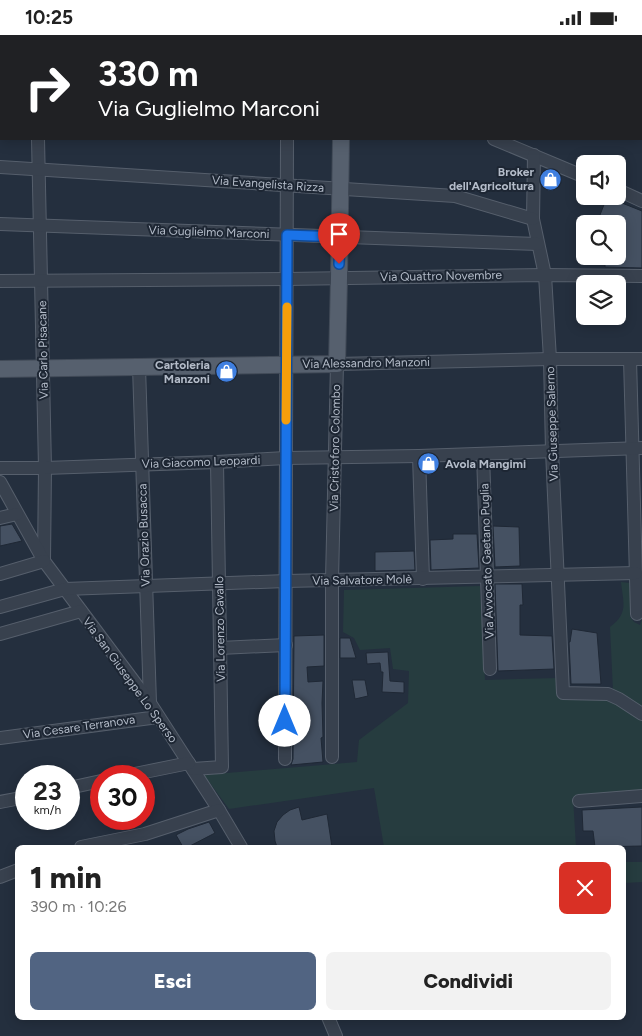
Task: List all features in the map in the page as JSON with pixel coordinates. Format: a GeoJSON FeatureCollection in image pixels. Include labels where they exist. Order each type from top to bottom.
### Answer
{"type":"FeatureCollection","features":[{"type":"Feature","properties":{"kind":"main road","name":"Via Cristoforo Colombo"},"geometry":{"type":"LineString","coordinates":[[336,364],[341,140]]}},
{"type":"Feature","properties":{"kind":"main road","name":"Via Alessandro Manzoni"},"geometry":{"type":"LineString","coordinates":[[0,369],[336,364]]}},
{"type":"Feature","properties":{"kind":"street","name":"Via Carlo Pisacane"},"geometry":{"type":"LineString","coordinates":[[38,140],[45,468],[44,561]]}},
{"type":"Feature","properties":{"kind":"street"},"geometry":{"type":"LineString","coordinates":[[285,759],[287,140]]}},
{"type":"Feature","properties":{"kind":"street"},"geometry":{"type":"LineString","coordinates":[[496,140],[576,173]]}},
{"type":"Feature","properties":{"kind":"street","name":"Via Giuseppe Salerno"},"geometry":{"type":"LineString","coordinates":[[534,155],[533,219],[545,275],[550,359],[552,451],[563,693],[608,694],[642,714]]}},
{"type":"Feature","properties":{"kind":"street","name":"Via Evangelista Rizza"},"geometry":{"type":"LineString","coordinates":[[0,167],[455,196],[533,219]]}},
{"type":"Feature","properties":{"kind":"street"},"geometry":{"type":"LineString","coordinates":[[626,194],[642,201]]}},
{"type":"Feature","properties":{"kind":"street","name":"Via Guglielmo Marconi"},"geometry":{"type":"LineString","coordinates":[[0,224],[538,244]]}},
{"type":"Feature","properties":{"kind":"street","name":"Via Quattro Novembre"},"geometry":{"type":"LineString","coordinates":[[0,281],[545,275],[642,277]]}},
{"type":"Feature","properties":{"kind":"street"},"geometry":{"type":"LineString","coordinates":[[636,359],[636,573],[640,600],[637,615]]}},
{"type":"Feature","properties":{"kind":"street","name":"Via Alessandro Manzoni"},"geometry":{"type":"LineString","coordinates":[[336,364],[636,359]]}},
{"type":"Feature","properties":{"kind":"street","name":"Via Cristoforo Colombo"},"geometry":{"type":"LineString","coordinates":[[332,757],[332,580],[336,364]]}},
{"type":"Feature","properties":{"kind":"street","name":"Via Orazio Busacca"},"geometry":{"type":"LineString","coordinates":[[139,367],[150,703]]}},
{"type":"Feature","properties":{"kind":"street","name":"Via Giacomo Leopardi"},"geometry":{"type":"LineString","coordinates":[[0,468],[637,448]]}},
{"type":"Feature","properties":{"kind":"street","name":"Via Avvocato Gaetano Puglia"},"geometry":{"type":"LineString","coordinates":[[483,454],[490,669]]}},
{"type":"Feature","properties":{"kind":"street"},"geometry":{"type":"LineString","coordinates":[[419,456],[423,579]]}},
{"type":"Feature","properties":{"kind":"street","name":"Via Lorenzo Cavallo"},"geometry":{"type":"LineString","coordinates":[[191,766],[222,767],[217,462]]}},
{"type":"Feature","properties":{"kind":"street","name":"Via San Giuseppe Lo Sperso"},"geometry":{"type":"LineString","coordinates":[[0,482],[44,561],[150,703],[240,845]]}},
{"type":"Feature","properties":{"kind":"street"},"geometry":{"type":"LineString","coordinates":[[0,518],[17,515]]}},
{"type":"Feature","properties":{"kind":"street"},"geometry":{"type":"LineString","coordinates":[[0,574],[44,561]]}},
{"type":"Feature","properties":{"kind":"street","name":"Via Salvatore Molè"},"geometry":{"type":"LineString","coordinates":[[0,607],[65,589],[286,581],[636,573]]}},
{"type":"Feature","properties":{"kind":"street"},"geometry":{"type":"LineString","coordinates":[[0,634],[81,611]]}},
{"type":"Feature","properties":{"kind":"street"},"geometry":{"type":"LineString","coordinates":[[220,648],[286,645]]}},
{"type":"Feature","properties":{"kind":"street","name":"Via Cesare Terranova"},"geometry":{"type":"LineString","coordinates":[[0,738],[158,717]]}},
{"type":"Feature","properties":{"kind":"street"},"geometry":{"type":"LineString","coordinates":[[155,772],[191,766]]}},
{"type":"Feature","properties":{"kind":"street"},"geometry":{"type":"LineString","coordinates":[[579,801],[642,796]]}},
{"type":"Feature","properties":{"kind":"street"},"geometry":{"type":"LineString","coordinates":[[0,803],[15,800]]}},
{"type":"Feature","properties":{"kind":"street"},"geometry":{"type":"LineString","coordinates":[[91,845],[145,834],[219,810]]}},
{"type":"Feature","properties":{"kind":"street"},"geometry":{"type":"LineString","coordinates":[[0,877],[15,872]]}},
{"type":"Feature","properties":{"kind":"street"},"geometry":{"type":"LineString","coordinates":[[329,1020],[336,1036]]}},
{"type":"Feature","properties":{"kind":"green space"},"geometry":{"type":"Polygon","coordinates":[[[621,582],[630,583],[630,617],[640,625],[642,619],[642,791],[573,797],[576,845],[384,845],[374,788],[229,809],[204,775],[357,762],[359,740],[408,703],[409,671],[393,669],[390,648],[360,650],[354,638],[343,632],[344,590],[480,586],[485,680],[558,678],[557,692],[613,691],[610,627],[620,617],[623,601],[621,582]]]}},
{"type":"Feature","properties":{"kind":"green space"},"geometry":{"type":"Polygon","coordinates":[[[626,862],[642,862],[642,882],[626,883],[626,862]]]}},
{"type":"Feature","properties":{"kind":"building"},"geometry":{"type":"Polygon","coordinates":[[[604,205],[626,205],[642,211],[642,268],[605,267],[605,265],[626,265],[626,215],[600,215],[604,205]]]}},
{"type":"Feature","properties":{"kind":"building"},"geometry":{"type":"Polygon","coordinates":[[[12,524],[22,541],[0,546],[0,526],[12,524]]]}},
{"type":"Feature","properties":{"kind":"building"},"geometry":{"type":"Polygon","coordinates":[[[493,526],[519,527],[520,566],[495,567],[493,526]]]}},
{"type":"Feature","properties":{"kind":"building"},"geometry":{"type":"Polygon","coordinates":[[[453,534],[477,534],[479,568],[431,570],[430,540],[453,539],[453,534]]]}},
{"type":"Feature","properties":{"kind":"building"},"geometry":{"type":"Polygon","coordinates":[[[414,551],[415,570],[375,571],[375,552],[414,551]]]}},
{"type":"Feature","properties":{"kind":"building"},"geometry":{"type":"Polygon","coordinates":[[[495,584],[522,584],[523,605],[520,605],[520,635],[552,636],[554,669],[498,671],[495,584]]]}},
{"type":"Feature","properties":{"kind":"building"},"geometry":{"type":"Polygon","coordinates":[[[572,629],[597,633],[601,684],[571,684],[569,642],[572,629]]]}},
{"type":"Feature","properties":{"kind":"building"},"geometry":{"type":"Polygon","coordinates":[[[324,635],[324,666],[307,667],[308,682],[323,681],[323,737],[321,738],[323,762],[291,765],[293,759],[294,636],[324,635]]]}},
{"type":"Feature","properties":{"kind":"building"},"geometry":{"type":"Polygon","coordinates":[[[340,638],[350,638],[356,658],[340,658],[340,638]]]}},
{"type":"Feature","properties":{"kind":"building"},"geometry":{"type":"Polygon","coordinates":[[[388,652],[390,681],[404,682],[404,693],[382,692],[383,672],[381,672],[380,663],[367,664],[366,653],[388,652]]]}},
{"type":"Feature","properties":{"kind":"building"},"geometry":{"type":"Polygon","coordinates":[[[352,680],[365,680],[368,696],[355,699],[352,680]]]}},
{"type":"Feature","properties":{"kind":"building"},"geometry":{"type":"Polygon","coordinates":[[[299,807],[302,820],[327,814],[332,845],[276,845],[274,831],[277,822],[290,810],[299,807]]]}},
{"type":"Feature","properties":{"kind":"building"},"geometry":{"type":"Polygon","coordinates":[[[642,807],[642,846],[595,845],[593,831],[583,831],[582,810],[642,807]]]}},
{"type":"Feature","properties":{"kind":"building"},"geometry":{"type":"Polygon","coordinates":[[[209,822],[215,833],[192,845],[182,845],[176,835],[209,822]]]}},
{"type":"Feature","properties":{"kind":"slow traffic"},"geometry":{"type":"LineString","coordinates":[[286,420],[287,307]]}},
{"type":"Feature","properties":{"kind":"place","name":"Broker dell'Agricoltura"},"geometry":{"type":"Point","coordinates":[550,179]}},
{"type":"Feature","properties":{"kind":"place","name":"Cartoleria Manzoni"},"geometry":{"type":"Point","coordinates":[226,372]}},
{"type":"Feature","properties":{"kind":"place","name":"Avola Mangimi"},"geometry":{"type":"Point","coordinates":[429,464]}},
{"type":"Feature","properties":{"kind":"route"},"geometry":{"type":"LineString","coordinates":[[285,721],[287,235],[340,237],[339,264]]}}]}
